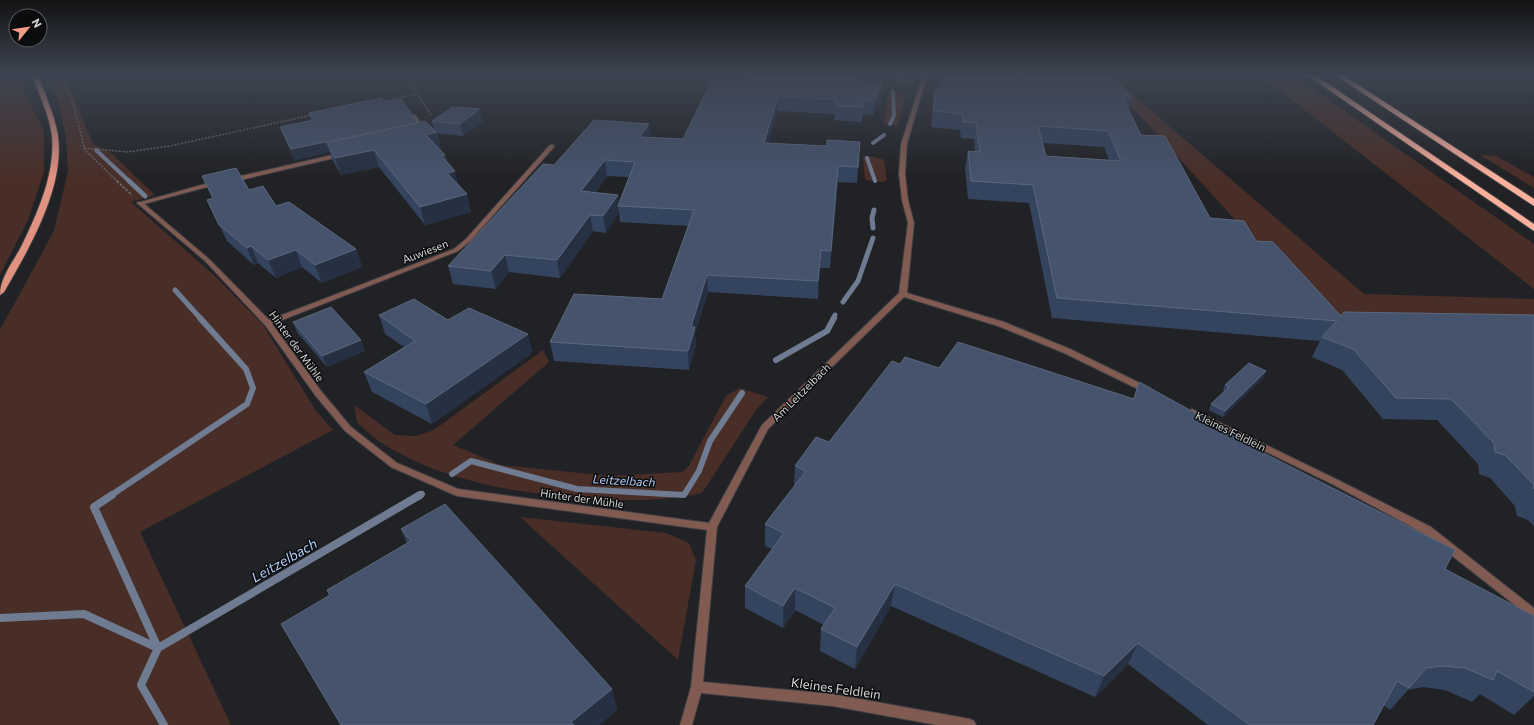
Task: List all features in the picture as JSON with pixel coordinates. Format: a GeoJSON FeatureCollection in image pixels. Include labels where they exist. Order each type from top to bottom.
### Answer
{"type":"FeatureCollection","features":[{"type":"Feature","properties":{"kind":"highway"},"geometry":{"type":"LineString","coordinates":[[1360,109],[1534,228]]}},
{"type":"Feature","properties":{"kind":"highway"},"geometry":{"type":"LineString","coordinates":[[1390,109],[1534,203]]}},
{"type":"Feature","properties":{"kind":"main road"},"geometry":{"type":"LineString","coordinates":[[0,292],[38,217],[49,186],[54,160],[55,137],[47,109]]}},
{"type":"Feature","properties":{"kind":"street"},"geometry":{"type":"LineString","coordinates":[[915,109],[904,144],[902,174],[905,200],[911,223],[903,294],[1001,324],[1067,351],[1156,394]]}},
{"type":"Feature","properties":{"kind":"street"},"geometry":{"type":"LineString","coordinates":[[413,116],[426,135],[419,137]]}},
{"type":"Feature","properties":{"kind":"street","name":"Auwiesen"},"geometry":{"type":"LineString","coordinates":[[268,323],[456,250],[468,240],[552,146]]}},
{"type":"Feature","properties":{"kind":"street"},"geometry":{"type":"LineString","coordinates":[[140,203],[194,188],[349,153]]}},
{"type":"Feature","properties":{"kind":"street","name":"Hinter der Mühle"},"geometry":{"type":"LineString","coordinates":[[140,203],[207,260],[268,323],[318,393],[348,429],[394,465],[457,492],[712,527]]}},
{"type":"Feature","properties":{"kind":"street","name":"Am Leitzelbach"},"geometry":{"type":"LineString","coordinates":[[686,725],[697,687],[712,527],[765,428],[903,294]]}},
{"type":"Feature","properties":{"kind":"street","name":"Kleines Feldlein"},"geometry":{"type":"LineString","coordinates":[[1184,408],[1337,483],[1427,530],[1534,614]]}},
{"type":"Feature","properties":{"kind":"street","name":"Kleines Feldlein"},"geometry":{"type":"LineString","coordinates":[[697,687],[832,700],[970,725]]}},
{"type":"Feature","properties":{"kind":"path"},"geometry":{"type":"LineString","coordinates":[[74,109],[84,148],[140,203]]}},
{"type":"Feature","properties":{"kind":"path"},"geometry":{"type":"LineString","coordinates":[[427,109],[431,115]]}},
{"type":"Feature","properties":{"kind":"path"},"geometry":{"type":"LineString","coordinates":[[84,148],[128,152],[170,146],[319,114]]}},
{"type":"Feature","properties":{"kind":"shaded area"},"geometry":{"type":"Polygon","coordinates":[[[0,109],[33,109],[44,132],[44,172],[28,220],[0,275],[0,109]]]}},
{"type":"Feature","properties":{"kind":"shaded area"},"geometry":{"type":"Polygon","coordinates":[[[60,109],[79,109],[93,144],[111,153],[155,195],[131,202],[216,277],[263,325],[316,411],[333,430],[140,532],[231,725],[0,725],[0,330],[54,231],[68,171],[66,138],[60,109]]]}},
{"type":"Feature","properties":{"kind":"shaded area"},"geometry":{"type":"Polygon","coordinates":[[[886,109],[902,109],[898,126],[883,124],[886,109]]]}},
{"type":"Feature","properties":{"kind":"shaded area"},"geometry":{"type":"Polygon","coordinates":[[[1134,109],[1149,109],[1364,294],[1534,299],[1534,330],[1337,331],[1134,109]]]}},
{"type":"Feature","properties":{"kind":"shaded area"},"geometry":{"type":"Polygon","coordinates":[[[1303,109],[1341,109],[1534,244],[1534,289],[1303,109]]]}},
{"type":"Feature","properties":{"kind":"shaded area"},"geometry":{"type":"Polygon","coordinates":[[[1480,155],[1496,156],[1534,177],[1534,188],[1480,155]]]}},
{"type":"Feature","properties":{"kind":"shaded area"},"geometry":{"type":"Polygon","coordinates":[[[863,156],[876,157],[884,160],[887,180],[883,182],[865,180],[863,156]]]}},
{"type":"Feature","properties":{"kind":"shaded area"},"geometry":{"type":"Polygon","coordinates":[[[543,350],[549,362],[453,445],[501,465],[610,476],[682,472],[688,467],[726,396],[740,388],[768,397],[756,410],[702,493],[673,498],[644,500],[614,500],[532,493],[479,483],[453,476],[403,455],[380,442],[357,422],[354,405],[395,435],[416,436],[434,430],[543,350]]]}},
{"type":"Feature","properties":{"kind":"shaded area"},"geometry":{"type":"Polygon","coordinates":[[[520,517],[666,533],[689,543],[696,560],[678,660],[520,517]]]}},
{"type":"Feature","properties":{"kind":"building"},"geometry":{"type":"Polygon","coordinates":[[[329,109],[408,109],[418,123],[291,149],[280,127],[314,120],[309,113],[329,109]]]}},
{"type":"Feature","properties":{"kind":"building"},"geometry":{"type":"Polygon","coordinates":[[[450,109],[480,109],[460,124],[432,121],[450,109]]]}},
{"type":"Feature","properties":{"kind":"building"},"geometry":{"type":"Polygon","coordinates":[[[698,109],[774,109],[764,143],[827,146],[827,140],[860,142],[858,167],[838,166],[831,251],[821,250],[818,281],[707,275],[691,327],[695,327],[688,351],[550,342],[574,294],[662,299],[694,210],[618,206],[635,162],[605,160],[581,191],[618,195],[603,216],[590,215],[557,260],[505,255],[491,271],[448,266],[543,164],[554,165],[594,120],[649,124],[640,137],[683,139],[698,109]]]}},
{"type":"Feature","properties":{"kind":"building"},"geometry":{"type":"Polygon","coordinates":[[[933,109],[1128,109],[1141,135],[1165,136],[1210,218],[1244,221],[1256,241],[1273,242],[1341,316],[1344,312],[1534,315],[1534,489],[1533,484],[1506,456],[1495,452],[1494,443],[1451,399],[1396,398],[1353,349],[1322,337],[1337,321],[1057,298],[1033,185],[971,181],[968,151],[980,152],[976,123],[963,122],[962,114],[933,111],[933,109]],[[1038,126],[1046,156],[1121,161],[1108,131],[1038,126]]]}},
{"type":"Feature","properties":{"kind":"building"},"geometry":{"type":"Polygon","coordinates":[[[425,121],[436,132],[426,135],[445,155],[442,156],[455,171],[447,173],[467,194],[420,207],[374,150],[335,158],[327,143],[425,121]]]}},
{"type":"Feature","properties":{"kind":"building"},"geometry":{"type":"Polygon","coordinates":[[[236,168],[249,190],[263,186],[276,206],[289,202],[356,249],[315,265],[296,250],[268,260],[251,246],[247,248],[219,225],[207,200],[213,198],[202,176],[236,168]]]}},
{"type":"Feature","properties":{"kind":"building"},"geometry":{"type":"Polygon","coordinates":[[[414,299],[448,320],[469,308],[528,334],[426,404],[364,372],[415,341],[379,315],[414,299]]]}},
{"type":"Feature","properties":{"kind":"building"},"geometry":{"type":"Polygon","coordinates":[[[331,307],[361,340],[322,356],[293,322],[331,307]]]}},
{"type":"Feature","properties":{"kind":"building"},"geometry":{"type":"Polygon","coordinates":[[[958,342],[1134,399],[1139,382],[1239,437],[1236,439],[1455,550],[1445,569],[1534,616],[1534,692],[1497,671],[1493,680],[1465,668],[1442,666],[1426,668],[1409,688],[1397,681],[1373,725],[1250,725],[1138,643],[1104,676],[895,584],[857,647],[821,629],[835,608],[795,588],[783,606],[745,586],[784,533],[765,524],[806,471],[795,466],[816,437],[829,442],[892,361],[900,364],[905,357],[939,368],[958,342]]]}},
{"type":"Feature","properties":{"kind":"building"},"geometry":{"type":"Polygon","coordinates":[[[1249,363],[1266,371],[1225,411],[1211,404],[1229,387],[1225,385],[1249,363]]]}},
{"type":"Feature","properties":{"kind":"building"},"geometry":{"type":"Polygon","coordinates":[[[445,504],[612,689],[571,722],[574,725],[341,725],[281,624],[330,595],[327,590],[411,541],[401,529],[445,504]]]}},
{"type":"Feature","properties":{"kind":"waterway","name":"Leitzelbach"},"geometry":{"type":"LineString","coordinates":[[890,124],[894,115],[894,109]]}},
{"type":"Feature","properties":{"kind":"waterway","name":"Leitzelbach"},"geometry":{"type":"LineString","coordinates":[[873,143],[884,135]]}},
{"type":"Feature","properties":{"kind":"waterway"},"geometry":{"type":"LineString","coordinates":[[96,150],[130,182]]}},
{"type":"Feature","properties":{"kind":"waterway","name":"Leitzelbach"},"geometry":{"type":"LineString","coordinates":[[867,158],[875,181]]}},
{"type":"Feature","properties":{"kind":"waterway"},"geometry":{"type":"LineString","coordinates":[[129,181],[145,196]]}},
{"type":"Feature","properties":{"kind":"waterway","name":"Leitzelbach"},"geometry":{"type":"LineString","coordinates":[[873,228],[872,218],[874,210]]}},
{"type":"Feature","properties":{"kind":"waterway","name":"Leitzelbach"},"geometry":{"type":"LineString","coordinates":[[843,302],[858,281],[873,238]]}},
{"type":"Feature","properties":{"kind":"waterway"},"geometry":{"type":"LineString","coordinates":[[175,290],[201,319]]}},
{"type":"Feature","properties":{"kind":"waterway","name":"Leitzelbach"},"geometry":{"type":"LineString","coordinates":[[833,319],[835,315]]}},
{"type":"Feature","properties":{"kind":"waterway"},"geometry":{"type":"LineString","coordinates":[[110,496],[247,404],[253,388],[246,369],[200,318]]}},
{"type":"Feature","properties":{"kind":"waterway","name":"Leitzelbach"},"geometry":{"type":"LineString","coordinates":[[776,360],[827,331],[834,318]]}},
{"type":"Feature","properties":{"kind":"waterway","name":"Leitzelbach"},"geometry":{"type":"LineString","coordinates":[[452,474],[471,461],[577,489],[684,495],[699,471],[710,441],[742,393]]}},
{"type":"Feature","properties":{"kind":"waterway"},"geometry":{"type":"LineString","coordinates":[[112,495],[94,507],[158,648]]}},
{"type":"Feature","properties":{"kind":"waterway","name":"Leitzelbach"},"geometry":{"type":"LineString","coordinates":[[158,648],[420,495]]}},
{"type":"Feature","properties":{"kind":"waterway"},"geometry":{"type":"LineString","coordinates":[[0,618],[84,614],[158,648]]}},
{"type":"Feature","properties":{"kind":"waterway"},"geometry":{"type":"LineString","coordinates":[[158,648],[141,685],[164,725]]}}]}
